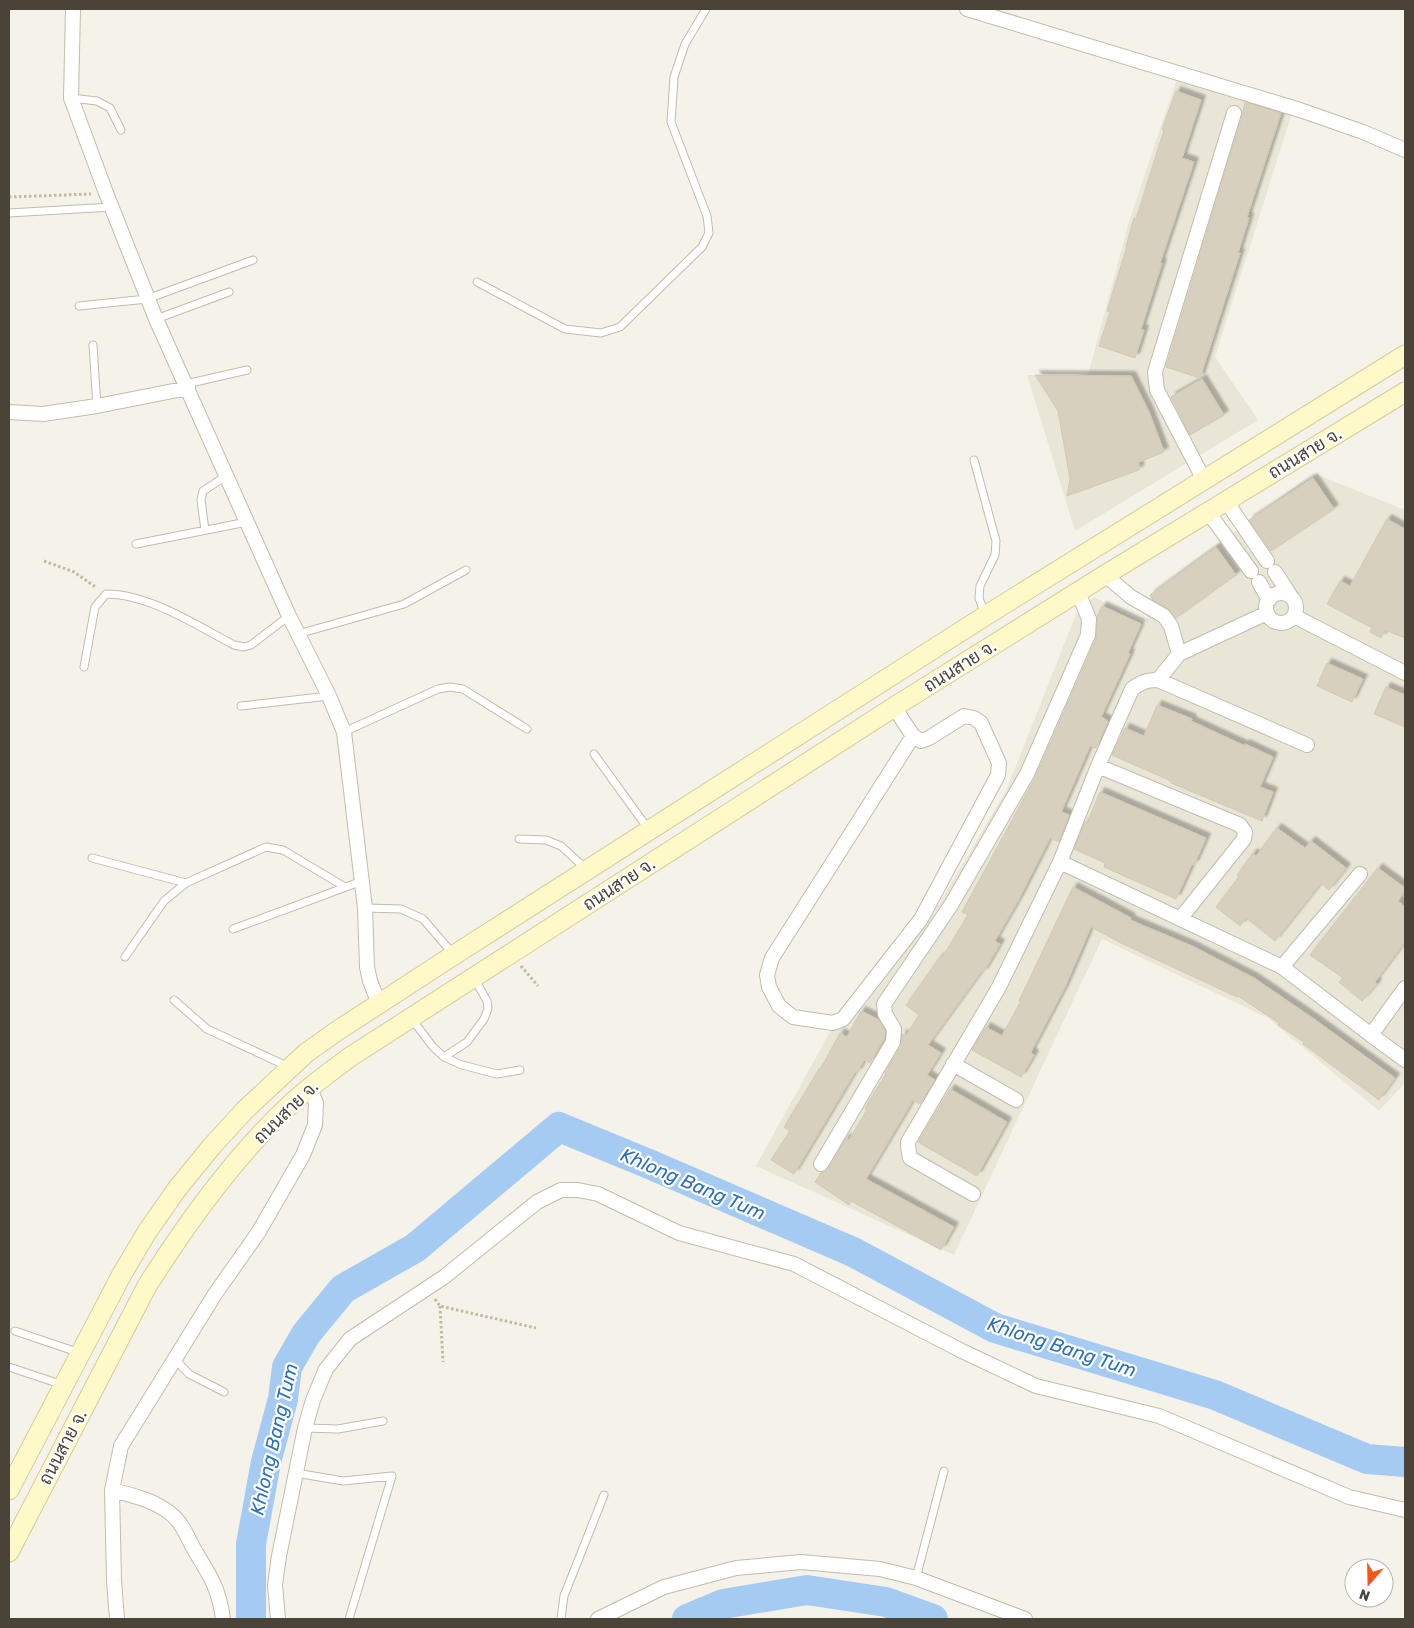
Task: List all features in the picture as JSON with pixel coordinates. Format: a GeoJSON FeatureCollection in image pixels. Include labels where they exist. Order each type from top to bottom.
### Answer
{"type":"FeatureCollection","features":[{"type":"Feature","properties":{"kind":"main road","name":"ถนนสาย จ."},"geometry":{"type":"LineString","coordinates":[[9,1490],[122,1274],[147,1232],[177,1188],[212,1146],[245,1110],[306,1053],[454,955],[985,616],[1405,355]]}},
{"type":"Feature","properties":{"kind":"main road","name":"ถนนสาย จ."},"geometry":{"type":"LineString","coordinates":[[9,1552],[147,1286],[171,1248],[239,1159],[264,1131],[310,1088],[350,1057],[894,707],[1105,575],[1405,392]]}},
{"type":"Feature","properties":{"kind":"street"},"geometry":{"type":"LineString","coordinates":[[72,9],[71,98],[106,193],[156,319],[289,616],[329,696],[344,732],[365,908],[367,967],[379,1004]]}},
{"type":"Feature","properties":{"kind":"street"},"geometry":{"type":"LineString","coordinates":[[967,9],[1300,110],[1363,132],[1405,150]]}},
{"type":"Feature","properties":{"kind":"street"},"geometry":{"type":"LineString","coordinates":[[1204,480],[1157,390],[1155,372],[1234,113]]}},
{"type":"Feature","properties":{"kind":"street"},"geometry":{"type":"LineString","coordinates":[[9,412],[43,414],[97,406],[187,386]]}},
{"type":"Feature","properties":{"kind":"street"},"geometry":{"type":"LineString","coordinates":[[1226,501],[1296,605],[1294,616],[1289,621],[1283,623],[1276,622],[1270,618],[1268,606],[1259,582]]}},
{"type":"Feature","properties":{"kind":"street"},"geometry":{"type":"LineString","coordinates":[[1208,512],[1251,570]]}},
{"type":"Feature","properties":{"kind":"street"},"geometry":{"type":"LineString","coordinates":[[1105,575],[1131,597],[1164,616],[1171,626],[1179,654]]}},
{"type":"Feature","properties":{"kind":"street"},"geometry":{"type":"LineString","coordinates":[[821,1164],[893,1042],[894,1029],[885,1014],[884,1004],[951,905],[1027,774],[1088,635],[1089,619],[1078,592]]}},
{"type":"Feature","properties":{"kind":"street"},"geometry":{"type":"LineString","coordinates":[[1158,680],[1179,654],[1268,606],[1275,594],[1290,595]]}},
{"type":"Feature","properties":{"kind":"street"},"geometry":{"type":"LineString","coordinates":[[1294,616],[1405,673]]}},
{"type":"Feature","properties":{"kind":"street"},"geometry":{"type":"LineString","coordinates":[[973,1194],[910,1158],[908,1142],[999,987],[1060,862],[1098,766],[1132,689],[1146,680],[1158,680],[1307,745]]}},
{"type":"Feature","properties":{"kind":"street"},"geometry":{"type":"LineString","coordinates":[[894,707],[913,736],[921,741],[964,716],[974,718],[981,724],[999,763],[998,775],[921,919],[843,1019],[833,1023],[793,1017],[779,1006],[769,987],[767,975],[772,958],[913,736]]}},
{"type":"Feature","properties":{"kind":"street"},"geometry":{"type":"LineString","coordinates":[[1098,766],[1240,825],[1245,832],[1244,839],[1180,919]]}},
{"type":"Feature","properties":{"kind":"street"},"geometry":{"type":"LineString","coordinates":[[1060,862],[1282,967],[1405,1060]]}},
{"type":"Feature","properties":{"kind":"street"},"geometry":{"type":"LineString","coordinates":[[1282,967],[1360,874]]}},
{"type":"Feature","properties":{"kind":"street"},"geometry":{"type":"LineString","coordinates":[[1371,1035],[1405,988]]}},
{"type":"Feature","properties":{"kind":"street"},"geometry":{"type":"LineString","coordinates":[[953,1064],[1016,1100]]}},
{"type":"Feature","properties":{"kind":"street"},"geometry":{"type":"LineString","coordinates":[[117,1619],[112,1490],[121,1446],[215,1294],[258,1233],[303,1155],[315,1125],[316,1103],[310,1088]]}},
{"type":"Feature","properties":{"kind":"street"},"geometry":{"type":"LineString","coordinates":[[278,1619],[275,1586],[279,1556],[305,1428],[313,1400],[326,1369],[350,1339],[444,1277],[537,1202],[561,1190],[578,1190],[598,1194],[679,1233],[794,1264],[962,1351],[1036,1386],[1160,1416],[1349,1497],[1405,1510]]}},
{"type":"Feature","properties":{"kind":"street"},"geometry":{"type":"LineString","coordinates":[[112,1490],[148,1500],[169,1512],[182,1524],[212,1578],[220,1601],[223,1619]]}},
{"type":"Feature","properties":{"kind":"street"},"geometry":{"type":"LineString","coordinates":[[598,1619],[664,1587],[736,1568],[800,1562],[880,1569],[916,1578],[1025,1619]]}},
{"type":"Feature","properties":{"kind":"lane"},"geometry":{"type":"LineString","coordinates":[[477,282],[565,329],[602,333],[620,328],[702,247],[709,233],[707,216],[671,122],[674,77],[685,44],[706,9]]}},
{"type":"Feature","properties":{"kind":"lane"},"geometry":{"type":"LineString","coordinates":[[71,98],[97,101],[110,108],[121,130]]}},
{"type":"Feature","properties":{"kind":"lane"},"geometry":{"type":"LineString","coordinates":[[9,213],[112,207]]}},
{"type":"Feature","properties":{"kind":"lane"},"geometry":{"type":"LineString","coordinates":[[79,306],[148,299],[253,260]]}},
{"type":"Feature","properties":{"kind":"lane"},"geometry":{"type":"LineString","coordinates":[[156,319],[229,292]]}},
{"type":"Feature","properties":{"kind":"lane"},"geometry":{"type":"LineString","coordinates":[[93,345],[97,406]]}},
{"type":"Feature","properties":{"kind":"lane"},"geometry":{"type":"LineString","coordinates":[[187,386],[247,370]]}},
{"type":"Feature","properties":{"kind":"lane"},"geometry":{"type":"LineString","coordinates":[[974,460],[996,541],[995,555],[980,586],[979,598],[985,616]]}},
{"type":"Feature","properties":{"kind":"lane"},"geometry":{"type":"LineString","coordinates":[[205,530],[201,500],[204,491],[226,476]]}},
{"type":"Feature","properties":{"kind":"lane"},"geometry":{"type":"LineString","coordinates":[[136,544],[247,522]]}},
{"type":"Feature","properties":{"kind":"lane"},"geometry":{"type":"LineString","coordinates":[[298,634],[404,604],[466,570]]}},
{"type":"Feature","properties":{"kind":"lane"},"geometry":{"type":"LineString","coordinates":[[84,667],[95,607],[106,594],[121,594],[161,607],[234,645],[244,648],[251,645],[289,616]]}},
{"type":"Feature","properties":{"kind":"lane"},"geometry":{"type":"LineString","coordinates":[[344,732],[438,689],[450,687],[463,689],[527,729]]}},
{"type":"Feature","properties":{"kind":"lane"},"geometry":{"type":"LineString","coordinates":[[241,706],[329,696]]}},
{"type":"Feature","properties":{"kind":"lane"},"geometry":{"type":"LineString","coordinates":[[594,754],[649,830]]}},
{"type":"Feature","properties":{"kind":"lane"},"geometry":{"type":"LineString","coordinates":[[518,839],[546,840],[561,846],[588,870]]}},
{"type":"Feature","properties":{"kind":"lane"},"geometry":{"type":"LineString","coordinates":[[126,957],[164,902],[186,883],[266,848],[283,850],[345,887]]}},
{"type":"Feature","properties":{"kind":"lane"},"geometry":{"type":"LineString","coordinates":[[92,858],[186,883]]}},
{"type":"Feature","properties":{"kind":"lane"},"geometry":{"type":"LineString","coordinates":[[233,930],[362,881]]}},
{"type":"Feature","properties":{"kind":"lane"},"geometry":{"type":"LineString","coordinates":[[365,908],[400,909],[423,918],[454,955]]}},
{"type":"Feature","properties":{"kind":"lane"},"geometry":{"type":"LineString","coordinates":[[444,1057],[467,1042],[486,1014],[487,1001],[474,978]]}},
{"type":"Feature","properties":{"kind":"lane"},"geometry":{"type":"LineString","coordinates":[[174,1000],[207,1029],[290,1068]]}},
{"type":"Feature","properties":{"kind":"lane"},"geometry":{"type":"LineString","coordinates":[[410,1018],[433,1047],[444,1057],[462,1065],[497,1074],[520,1070]]}},
{"type":"Feature","properties":{"kind":"lane"},"geometry":{"type":"LineString","coordinates":[[14,1331],[81,1353]]}},
{"type":"Feature","properties":{"kind":"lane"},"geometry":{"type":"LineString","coordinates":[[174,1358],[189,1374],[224,1392]]}},
{"type":"Feature","properties":{"kind":"lane"},"geometry":{"type":"LineString","coordinates":[[9,1367],[64,1385]]}},
{"type":"Feature","properties":{"kind":"lane"},"geometry":{"type":"LineString","coordinates":[[305,1428],[338,1430],[383,1421]]}},
{"type":"Feature","properties":{"kind":"lane"},"geometry":{"type":"LineString","coordinates":[[916,1578],[944,1471]]}},
{"type":"Feature","properties":{"kind":"lane"},"geometry":{"type":"LineString","coordinates":[[296,1473],[344,1481],[392,1476],[349,1619]]}},
{"type":"Feature","properties":{"kind":"lane"},"geometry":{"type":"LineString","coordinates":[[561,1619],[564,1596],[604,1495]]}},
{"type":"Feature","properties":{"kind":"path"},"geometry":{"type":"LineString","coordinates":[[9,197],[106,193]]}},
{"type":"Feature","properties":{"kind":"path"},"geometry":{"type":"LineString","coordinates":[[44,561],[74,572],[106,594]]}},
{"type":"Feature","properties":{"kind":"path"},"geometry":{"type":"LineString","coordinates":[[510,954],[538,986]]}},
{"type":"Feature","properties":{"kind":"path"},"geometry":{"type":"LineString","coordinates":[[427,1288],[440,1306],[443,1362]]}},
{"type":"Feature","properties":{"kind":"path"},"geometry":{"type":"LineString","coordinates":[[440,1306],[536,1328]]}},
{"type":"Feature","properties":{"kind":"shaded area"},"geometry":{"type":"Polygon","coordinates":[[[1177,78],[1292,113],[1215,357],[1258,420],[1075,531],[1027,375],[1088,375],[1128,225],[1177,78]]]}},
{"type":"Feature","properties":{"kind":"shaded area"},"geometry":{"type":"Polygon","coordinates":[[[1313,473],[1405,510],[1405,1083],[1379,1111],[1268,1018],[1102,939],[954,1255],[756,1166],[831,1030],[860,1011],[929,921],[1006,791],[1076,614],[1094,597],[1146,624],[1150,595],[1313,473]]]}},
{"type":"Feature","properties":{"kind":"building"},"geometry":{"type":"Polygon","coordinates":[[[1176,91],[1201,100],[1182,158],[1194,162],[1160,263],[1162,263],[1141,329],[1144,330],[1135,358],[1099,346],[1110,312],[1107,311],[1134,218],[1136,219],[1164,130],[1162,129],[1176,91]]]}},
{"type":"Feature","properties":{"kind":"building"},"geometry":{"type":"Polygon","coordinates":[[[1245,102],[1281,113],[1247,217],[1249,218],[1238,253],[1240,253],[1200,378],[1166,367],[1245,102]]]}},
{"type":"Feature","properties":{"kind":"building"},"geometry":{"type":"Polygon","coordinates":[[[1035,375],[1131,376],[1149,412],[1164,452],[1139,462],[1139,470],[1067,496],[1070,479],[1058,411],[1035,375]]]}},
{"type":"Feature","properties":{"kind":"building"},"geometry":{"type":"Polygon","coordinates":[[[1202,379],[1224,415],[1190,435],[1171,397],[1202,379]]]}},
{"type":"Feature","properties":{"kind":"building"},"geometry":{"type":"Polygon","coordinates":[[[1313,478],[1334,509],[1271,551],[1249,520],[1313,478]]]}},
{"type":"Feature","properties":{"kind":"building"},"geometry":{"type":"Polygon","coordinates":[[[1387,519],[1405,529],[1405,638],[1385,630],[1381,638],[1370,632],[1372,628],[1327,604],[1340,581],[1350,586],[1387,519]]]}},
{"type":"Feature","properties":{"kind":"building"},"geometry":{"type":"Polygon","coordinates":[[[1216,547],[1236,575],[1176,618],[1169,609],[1153,600],[1150,595],[1216,547]]]}},
{"type":"Feature","properties":{"kind":"building"},"geometry":{"type":"Polygon","coordinates":[[[1102,606],[1141,624],[1128,653],[1130,654],[1101,717],[1108,721],[1096,748],[1090,746],[1062,810],[1062,812],[1069,815],[1059,842],[1050,838],[995,941],[1000,944],[983,973],[981,972],[928,1045],[941,1053],[927,1075],[935,1080],[920,1104],[913,1100],[866,1179],[954,1227],[941,1250],[851,1201],[849,1205],[815,1182],[821,1173],[829,1168],[846,1138],[849,1140],[901,1046],[902,1034],[906,1036],[919,1015],[906,1005],[940,957],[942,958],[968,915],[962,912],[1035,778],[1096,639],[1097,617],[1102,606]]]}},
{"type":"Feature","properties":{"kind":"building"},"geometry":{"type":"Polygon","coordinates":[[[1327,663],[1363,679],[1352,702],[1317,686],[1327,663]]]}},
{"type":"Feature","properties":{"kind":"building"},"geometry":{"type":"Polygon","coordinates":[[[1386,687],[1405,695],[1405,727],[1374,714],[1386,687]]]}},
{"type":"Feature","properties":{"kind":"building"},"geometry":{"type":"Polygon","coordinates":[[[1157,705],[1192,719],[1191,721],[1273,757],[1260,787],[1273,792],[1262,821],[1171,783],[1171,781],[1112,755],[1125,728],[1144,736],[1157,705]]]}},
{"type":"Feature","properties":{"kind":"building"},"geometry":{"type":"Polygon","coordinates":[[[1100,792],[1206,838],[1176,899],[1104,867],[1105,863],[1074,849],[1100,792]]]}},
{"type":"Feature","properties":{"kind":"building"},"geometry":{"type":"Polygon","coordinates":[[[1277,828],[1305,848],[1311,841],[1346,868],[1329,890],[1321,883],[1275,941],[1246,918],[1240,926],[1216,907],[1239,877],[1237,875],[1253,853],[1256,856],[1277,828]]]}},
{"type":"Feature","properties":{"kind":"building"},"geometry":{"type":"Polygon","coordinates":[[[1378,868],[1405,888],[1398,901],[1405,907],[1405,942],[1375,982],[1377,984],[1362,1001],[1339,982],[1343,978],[1310,955],[1378,868]]]}},
{"type":"Feature","properties":{"kind":"building"},"geometry":{"type":"Polygon","coordinates":[[[1073,887],[1131,918],[1130,920],[1192,946],[1254,978],[1395,1078],[1379,1100],[1303,1044],[1304,1042],[1278,1025],[1279,1023],[1238,996],[1123,944],[1091,927],[1065,987],[1031,1052],[1034,1055],[1021,1077],[972,1050],[986,1027],[1002,1036],[1021,1001],[1019,1001],[1073,887]]]}},
{"type":"Feature","properties":{"kind":"building"},"geometry":{"type":"Polygon","coordinates":[[[861,1011],[879,1020],[885,1031],[884,1039],[870,1063],[864,1060],[857,1073],[855,1072],[794,1174],[771,1160],[790,1131],[784,1127],[820,1070],[840,1033],[847,1037],[861,1011]]]}},
{"type":"Feature","properties":{"kind":"building"},"geometry":{"type":"Polygon","coordinates":[[[950,1089],[1007,1122],[977,1176],[918,1142],[950,1089]]]}},
{"type":"Feature","properties":{"kind":"waterway","name":"Khlong Bang Tum"},"geometry":{"type":"LineString","coordinates":[[251,1619],[251,1544],[266,1462],[283,1399],[287,1367],[306,1334],[343,1289],[415,1248],[559,1127],[853,1252],[995,1328],[1215,1395],[1367,1459],[1405,1462]]}},
{"type":"Feature","properties":{"kind":"waterway","name":"Khlong Bang Tum"},"geometry":{"type":"LineString","coordinates":[[687,1619],[723,1604],[807,1590],[886,1602],[933,1619]]}}]}
